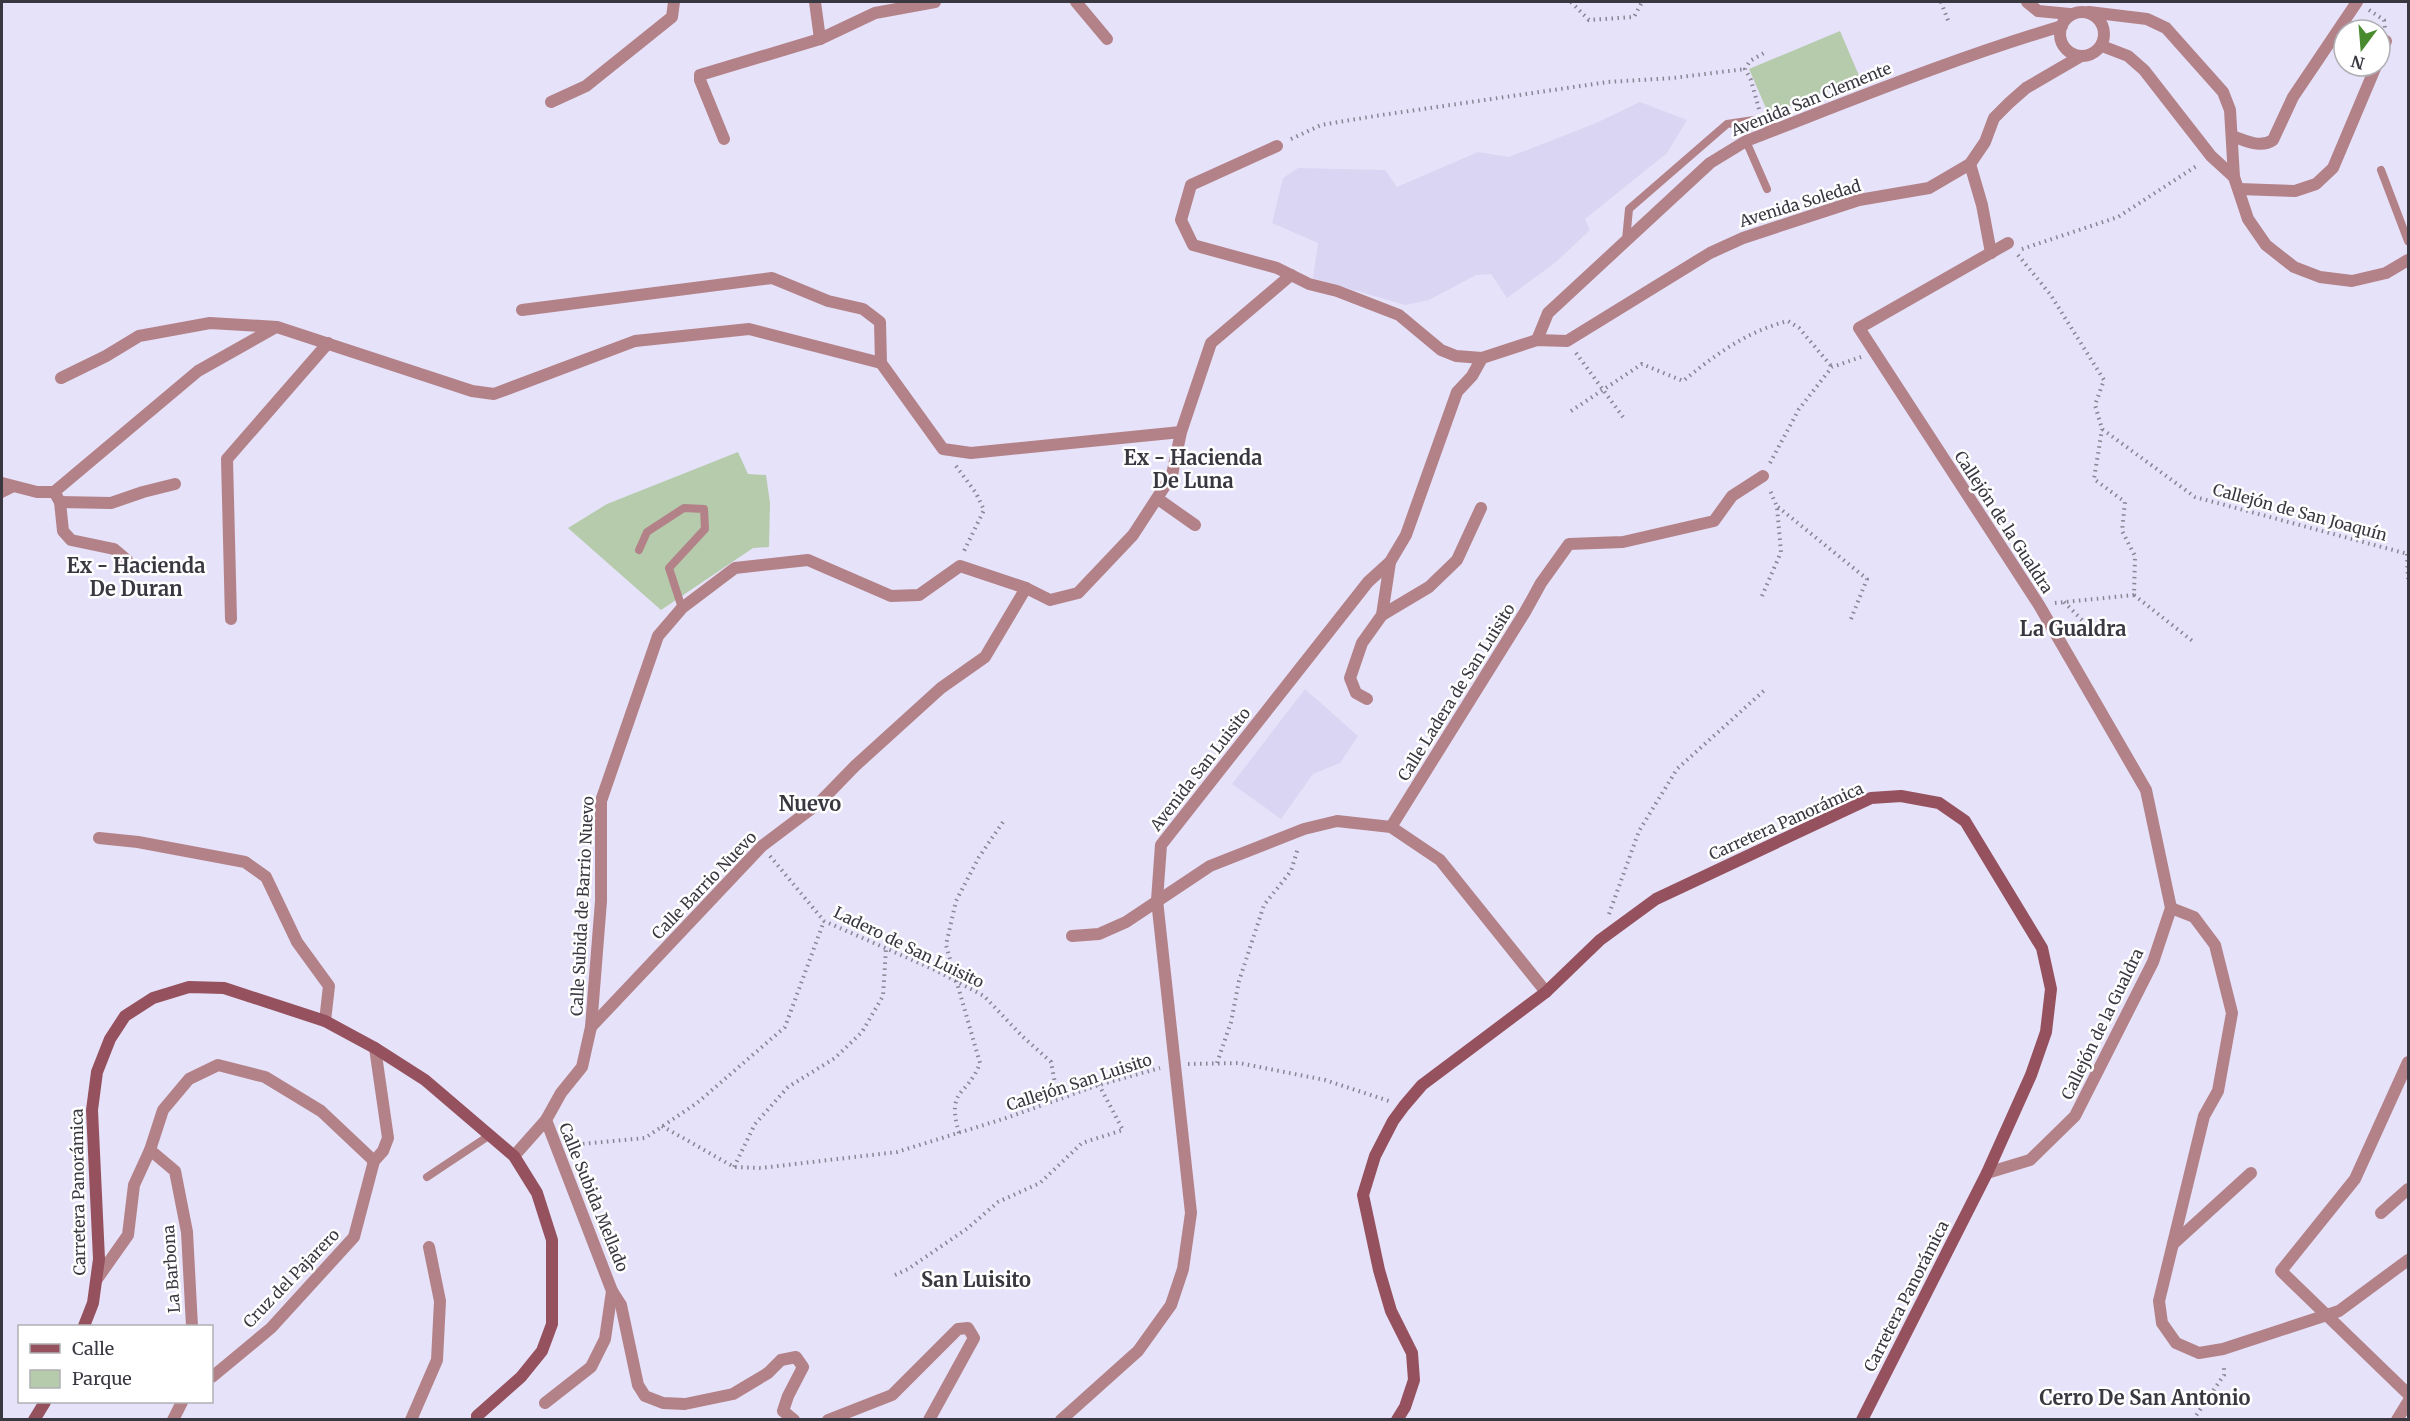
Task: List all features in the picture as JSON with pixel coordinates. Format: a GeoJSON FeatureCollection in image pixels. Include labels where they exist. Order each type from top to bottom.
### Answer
{"type":"FeatureCollection","features":[{"type":"Feature","properties":{"kind":"street"},"geometry":{"type":"LineString","coordinates":[[552,102],[586,86],[672,17],[674,2]]}},
{"type":"Feature","properties":{"kind":"street"},"geometry":{"type":"LineString","coordinates":[[815,2],[820,39]]}},
{"type":"Feature","properties":{"kind":"street"},"geometry":{"type":"LineString","coordinates":[[724,138],[700,75],[820,39],[876,13],[935,2]]}},
{"type":"Feature","properties":{"kind":"street"},"geometry":{"type":"LineString","coordinates":[[1076,2],[1107,39]]}},
{"type":"Feature","properties":{"kind":"street"},"geometry":{"type":"LineString","coordinates":[[2027,2],[2038,11],[2070,14],[2089,12],[2146,19],[2166,28],[2223,92],[2230,110],[2236,183],[2248,219],[2266,245],[2294,267],[2320,277],[2352,281],[2386,273],[2409,260]]}},
{"type":"Feature","properties":{"kind":"street"},"geometry":{"type":"LineString","coordinates":[[2232,136],[2259,144],[2267,144],[2272,140],[2293,97],[2357,2]]}},
{"type":"Feature","properties":{"kind":"street"},"geometry":{"type":"LineString","coordinates":[[2070,14],[2062,26],[2061,39],[2069,51],[2081,56],[2095,52],[2102,46],[2105,36],[2099,19],[2089,12]]}},
{"type":"Feature","properties":{"kind":"street","name":"Avenida San Clemente"},"geometry":{"type":"LineString","coordinates":[[1537,340],[1548,313],[1710,163],[1746,141],[2011,41],[2062,26]]}},
{"type":"Feature","properties":{"kind":"street"},"geometry":{"type":"LineString","coordinates":[[2102,46],[2128,56],[2144,70],[2211,156],[2236,183],[2295,191],[2316,184],[2333,168],[2371,78]]}},
{"type":"Feature","properties":{"kind":"street","name":"Avenida Soledad"},"geometry":{"type":"LineString","coordinates":[[1567,341],[1710,253],[1743,238],[1859,200],[1929,188],[1970,164],[1985,142],[1994,118],[2026,88],[2081,56]]}},
{"type":"Feature","properties":{"kind":"street"},"geometry":{"type":"LineString","coordinates":[[1277,146],[1191,185],[1181,220],[1193,245],[1277,268],[1309,284],[1337,291],[1399,315],[1441,350],[1456,356],[1482,358],[1537,340],[1567,341]]}},
{"type":"Feature","properties":{"kind":"street"},"geometry":{"type":"LineString","coordinates":[[1970,164],[1982,205],[1991,253],[2008,243]]}},
{"type":"Feature","properties":{"kind":"street","name":"Callejón de la Gualdra"},"geometry":{"type":"LineString","coordinates":[[1987,1173],[2030,1160],[2075,1116],[2153,962],[2171,908],[2145,790],[2039,605],[1859,328],[1991,253]]}},
{"type":"Feature","properties":{"kind":"street"},"geometry":{"type":"LineString","coordinates":[[960,566],[973,568],[1026,588],[1050,600],[1078,593],[1132,536],[1172,475],[1181,432],[1211,343],[1291,275]]}},
{"type":"Feature","properties":{"kind":"street"},"geometry":{"type":"LineString","coordinates":[[522,310],[772,278],[828,301],[863,309],[880,322],[881,363],[943,449],[971,453],[1181,432]]}},
{"type":"Feature","properties":{"kind":"street"},"geometry":{"type":"LineString","coordinates":[[61,378],[106,356],[139,336],[210,323],[277,327],[472,392],[494,394],[635,341],[749,329],[881,363]]}},
{"type":"Feature","properties":{"kind":"street"},"geometry":{"type":"LineString","coordinates":[[57,497],[198,371],[277,327]]}},
{"type":"Feature","properties":{"kind":"street"},"geometry":{"type":"LineString","coordinates":[[231,619],[227,459],[328,344]]}},
{"type":"Feature","properties":{"kind":"street","name":"Avenida San Luisito"},"geometry":{"type":"LineString","coordinates":[[1061,1419],[1138,1351],[1171,1305],[1184,1269],[1191,1213],[1157,900],[1161,844],[1368,582],[1390,562],[1406,535],[1457,392],[1472,376],[1482,358]]}},
{"type":"Feature","properties":{"kind":"street","name":"Calle Ladera de San Luisito"},"geometry":{"type":"LineString","coordinates":[[1391,827],[1541,583],[1569,544],[1623,542],[1714,521],[1732,496],[1763,476]]}},
{"type":"Feature","properties":{"kind":"street"},"geometry":{"type":"LineString","coordinates":[[2,483],[57,497],[111,503],[175,484]]}},
{"type":"Feature","properties":{"kind":"street"},"geometry":{"type":"LineString","coordinates":[[57,497],[63,531],[71,540],[114,549],[127,560]]}},
{"type":"Feature","properties":{"kind":"street"},"geometry":{"type":"LineString","coordinates":[[1158,499],[1195,525]]}},
{"type":"Feature","properties":{"kind":"street"},"geometry":{"type":"LineString","coordinates":[[1367,699],[1356,693],[1350,678],[1362,644],[1382,615],[1429,586],[1457,560],[1481,508]]}},
{"type":"Feature","properties":{"kind":"street","name":"Calle Subida de Barrio Nuevo"},"geometry":{"type":"LineString","coordinates":[[591,1027],[601,901],[602,801],[658,636],[682,608],[735,568],[808,560],[891,596],[919,596],[960,566]]}},
{"type":"Feature","properties":{"kind":"street"},"geometry":{"type":"LineString","coordinates":[[1382,615],[1390,562]]}},
{"type":"Feature","properties":{"kind":"street","name":"Calle Barrio Nuevo"},"geometry":{"type":"LineString","coordinates":[[591,1027],[762,846],[819,803],[855,766],[941,688],[985,657],[1026,588]]}},
{"type":"Feature","properties":{"kind":"street","name":"Carretera Panorámica"},"geometry":{"type":"LineString","coordinates":[[1397,1419],[1405,1407],[1414,1380],[1412,1353],[1391,1311],[1379,1270],[1363,1195],[1375,1156],[1393,1121],[1404,1106],[1422,1085],[1546,992],[1600,940],[1656,899],[1870,798],[1901,796],[1939,803],[1965,821],[2042,948],[2051,989],[2046,1032],[2035,1064],[1987,1173],[1862,1419]]}},
{"type":"Feature","properties":{"kind":"street"},"geometry":{"type":"LineString","coordinates":[[1072,936],[1099,934],[1126,922],[1210,866],[1304,829],[1337,820],[1391,827],[1440,860],[1546,992]]}},
{"type":"Feature","properties":{"kind":"street"},"geometry":{"type":"LineString","coordinates":[[99,838],[138,842],[245,862],[266,877],[297,942],[329,986],[325,1021]]}},
{"type":"Feature","properties":{"kind":"street"},"geometry":{"type":"LineString","coordinates":[[2171,908],[2194,917],[2215,945],[2232,1012],[2218,1091],[2204,1116],[2159,1301],[2162,1323],[2176,1343],[2199,1353],[2223,1349],[2339,1311],[2408,1260]]}},
{"type":"Feature","properties":{"kind":"street","name":"Carretera Panorámica"},"geometry":{"type":"LineString","coordinates":[[84,1325],[93,1303],[99,1258],[92,1110],[97,1072],[110,1039],[125,1016],[153,998],[189,987],[224,988],[325,1021],[375,1048],[424,1080],[514,1156],[537,1193],[552,1240],[552,1324],[542,1351],[521,1377],[477,1416],[477,1419]]}},
{"type":"Feature","properties":{"kind":"street"},"geometry":{"type":"LineString","coordinates":[[514,1156],[546,1120],[561,1093],[582,1067],[591,1027]]}},
{"type":"Feature","properties":{"kind":"street","name":"Cruz del Pajarero"},"geometry":{"type":"LineString","coordinates":[[213,1376],[271,1328],[354,1237],[374,1161],[383,1151],[388,1138],[375,1048]]}},
{"type":"Feature","properties":{"kind":"street"},"geometry":{"type":"LineString","coordinates":[[2408,1062],[2355,1179],[2281,1271],[2409,1394]]}},
{"type":"Feature","properties":{"kind":"street"},"geometry":{"type":"LineString","coordinates":[[97,1279],[128,1235],[134,1185],[150,1150],[164,1110],[189,1079],[218,1065],[265,1077],[321,1111],[374,1161]]}},
{"type":"Feature","properties":{"kind":"street","name":"Calle Subida Mellado"},"geometry":{"type":"LineString","coordinates":[[545,1403],[591,1367],[604,1339],[612,1291],[546,1120]]}},
{"type":"Feature","properties":{"kind":"street","name":"La Barbona"},"geometry":{"type":"LineString","coordinates":[[150,1150],[175,1171],[187,1232],[192,1325]]}},
{"type":"Feature","properties":{"kind":"street"},"geometry":{"type":"LineString","coordinates":[[2173,1244],[2251,1173]]}},
{"type":"Feature","properties":{"kind":"street"},"geometry":{"type":"LineString","coordinates":[[2381,1213],[2409,1189]]}},
{"type":"Feature","properties":{"kind":"street"},"geometry":{"type":"LineString","coordinates":[[411,1419],[437,1360],[440,1301],[429,1246]]}},
{"type":"Feature","properties":{"kind":"street"},"geometry":{"type":"LineString","coordinates":[[612,1291],[621,1305],[638,1385],[645,1396],[663,1403],[685,1404],[733,1394],[768,1374],[781,1360],[796,1357],[803,1367],[783,1411],[794,1419]]}},
{"type":"Feature","properties":{"kind":"street"},"geometry":{"type":"LineString","coordinates":[[828,1419],[892,1395],[957,1329],[968,1328],[974,1338],[929,1419]]}},
{"type":"Feature","properties":{"kind":"street"},"geometry":{"type":"LineString","coordinates":[[2397,1419],[2409,1402]]}},
{"type":"Feature","properties":{"kind":"street"},"geometry":{"type":"LineString","coordinates":[[34,1419],[44,1403]]}},
{"type":"Feature","properties":{"kind":"street"},"geometry":{"type":"LineString","coordinates":[[173,1419],[181,1403]]}},
{"type":"Feature","properties":{"kind":"lane"},"geometry":{"type":"LineString","coordinates":[[1626,240],[1629,209],[1727,124],[1754,120],[1779,128]]}},
{"type":"Feature","properties":{"kind":"lane"},"geometry":{"type":"LineString","coordinates":[[1746,141],[1767,189]]}},
{"type":"Feature","properties":{"kind":"lane"},"geometry":{"type":"LineString","coordinates":[[2381,170],[2409,241]]}},
{"type":"Feature","properties":{"kind":"lane"},"geometry":{"type":"LineString","coordinates":[[2,494],[16,487]]}},
{"type":"Feature","properties":{"kind":"lane"},"geometry":{"type":"LineString","coordinates":[[639,550],[647,532],[684,508],[704,509],[705,529],[669,568],[682,608]]}},
{"type":"Feature","properties":{"kind":"lane"},"geometry":{"type":"LineString","coordinates":[[428,1177],[490,1135]]}},
{"type":"Feature","properties":{"kind":"path"},"geometry":{"type":"LineString","coordinates":[[1571,2],[1589,20],[1634,17],[1642,2]]}},
{"type":"Feature","properties":{"kind":"path"},"geometry":{"type":"LineString","coordinates":[[1941,2],[1949,23]]}},
{"type":"Feature","properties":{"kind":"path"},"geometry":{"type":"LineString","coordinates":[[2357,2],[2381,18]]}},
{"type":"Feature","properties":{"kind":"path"},"geometry":{"type":"LineString","coordinates":[[1745,69],[1750,61],[1764,53]]}},
{"type":"Feature","properties":{"kind":"path"},"geometry":{"type":"LineString","coordinates":[[1745,69],[1758,104],[1759,112],[1754,120]]}},
{"type":"Feature","properties":{"kind":"path"},"geometry":{"type":"LineString","coordinates":[[1277,146],[1321,125],[1608,82],[1673,78],[1745,69]]}},
{"type":"Feature","properties":{"kind":"path"},"geometry":{"type":"LineString","coordinates":[[2008,243],[2020,249],[2118,217],[2211,156]]}},
{"type":"Feature","properties":{"kind":"path"},"geometry":{"type":"LineString","coordinates":[[2008,243],[2050,294],[2104,380],[2095,405],[2102,429],[2094,479],[2125,502],[2122,531],[2135,556],[2134,595]]}},
{"type":"Feature","properties":{"kind":"path"},"geometry":{"type":"LineString","coordinates":[[1571,411],[1642,364],[1683,381],[1720,351],[1768,326],[1788,321],[1799,328],[1832,367]]}},
{"type":"Feature","properties":{"kind":"path"},"geometry":{"type":"LineString","coordinates":[[1567,341],[1623,417]]}},
{"type":"Feature","properties":{"kind":"path"},"geometry":{"type":"LineString","coordinates":[[1762,596],[1781,552],[1777,507],[1763,476],[1799,409],[1832,367],[1872,350]]}},
{"type":"Feature","properties":{"kind":"path","name":"Callejón de San Joaquín"},"geometry":{"type":"LineString","coordinates":[[2102,429],[2195,498],[2408,553]]}},
{"type":"Feature","properties":{"kind":"path"},"geometry":{"type":"LineString","coordinates":[[943,449],[976,493],[984,510],[964,548],[960,566]]}},
{"type":"Feature","properties":{"kind":"path"},"geometry":{"type":"LineString","coordinates":[[1777,507],[1867,579],[1851,619]]}},
{"type":"Feature","properties":{"kind":"path"},"geometry":{"type":"LineString","coordinates":[[2408,553],[2409,579]]}},
{"type":"Feature","properties":{"kind":"path"},"geometry":{"type":"LineString","coordinates":[[2039,605],[2134,595],[2195,643]]}},
{"type":"Feature","properties":{"kind":"path"},"geometry":{"type":"LineString","coordinates":[[2063,602],[2102,640]]}},
{"type":"Feature","properties":{"kind":"path"},"geometry":{"type":"LineString","coordinates":[[1600,940],[1639,831],[1677,769],[1767,688]]}},
{"type":"Feature","properties":{"kind":"path"},"geometry":{"type":"LineString","coordinates":[[959,1133],[953,1113],[956,1097],[975,1076],[980,1063],[946,945],[956,902],[979,857],[1003,822]]}},
{"type":"Feature","properties":{"kind":"path"},"geometry":{"type":"LineString","coordinates":[[1216,1063],[1232,1022],[1239,981],[1264,905],[1291,871],[1304,829]]}},
{"type":"Feature","properties":{"kind":"path","name":"Ladero de San Luisito"},"geometry":{"type":"LineString","coordinates":[[762,846],[824,921],[886,948],[984,996],[1022,1036],[1051,1062],[1058,1099]]}},
{"type":"Feature","properties":{"kind":"path"},"geometry":{"type":"LineString","coordinates":[[555,1146],[645,1138],[697,1104],[785,1027],[824,921]]}},
{"type":"Feature","properties":{"kind":"path"},"geometry":{"type":"LineString","coordinates":[[662,1126],[734,1167],[755,1124],[788,1087],[835,1058],[862,1032],[883,996],[886,948]]}},
{"type":"Feature","properties":{"kind":"path","name":"Callejón San Luisito"},"geometry":{"type":"LineString","coordinates":[[734,1167],[760,1168],[897,1152],[1099,1085],[1175,1065],[1239,1063],[1325,1080],[1404,1106]]}},
{"type":"Feature","properties":{"kind":"path"},"geometry":{"type":"LineString","coordinates":[[895,1275],[908,1269],[968,1228],[998,1202],[1040,1183],[1082,1143],[1123,1130],[1099,1085]]}},
{"type":"Feature","properties":{"kind":"path"},"geometry":{"type":"LineString","coordinates":[[2193,1419],[2224,1375],[2223,1349]]}},
{"type":"Feature","properties":{"kind":"shaded area"},"geometry":{"type":"Polygon","coordinates":[[[1640,102],[1687,120],[1667,153],[1585,219],[1590,230],[1556,262],[1507,298],[1491,274],[1476,275],[1429,300],[1405,305],[1313,278],[1318,243],[1272,223],[1283,178],[1298,168],[1385,170],[1397,187],[1478,152],[1509,157],[1596,123],[1640,102]]]}},
{"type":"Feature","properties":{"kind":"shaded area"},"geometry":{"type":"Polygon","coordinates":[[[1305,689],[1358,736],[1340,763],[1313,774],[1281,819],[1232,784],[1305,689]]]}},
{"type":"Feature","properties":{"kind":"green space"},"geometry":{"type":"Polygon","coordinates":[[[1840,31],[1860,78],[1769,115],[1749,69],[1840,31]]]}},
{"type":"Feature","properties":{"kind":"green space"},"geometry":{"type":"Polygon","coordinates":[[[738,452],[748,474],[766,475],[770,503],[769,547],[753,548],[661,610],[568,528],[607,504],[738,452]]]}},
{"type":"Feature","properties":{"kind":"district","name":"Ex - Hacienda De Luna"},"geometry":{"type":"Point","coordinates":[1193,470]}},
{"type":"Feature","properties":{"kind":"district","name":"Ex - Hacienda De Duran"},"geometry":{"type":"Point","coordinates":[136,578]}},
{"type":"Feature","properties":{"kind":"district","name":"La Gualdra"},"geometry":{"type":"Point","coordinates":[2073,629]}},
{"type":"Feature","properties":{"kind":"district","name":"Nuevo"},"geometry":{"type":"Point","coordinates":[810,804]}},
{"type":"Feature","properties":{"kind":"district","name":"San Luisito"},"geometry":{"type":"Point","coordinates":[976,1280]}},
{"type":"Feature","properties":{"kind":"district","name":"Cerro De San Antonio"},"geometry":{"type":"Point","coordinates":[2145,1398]}}]}
